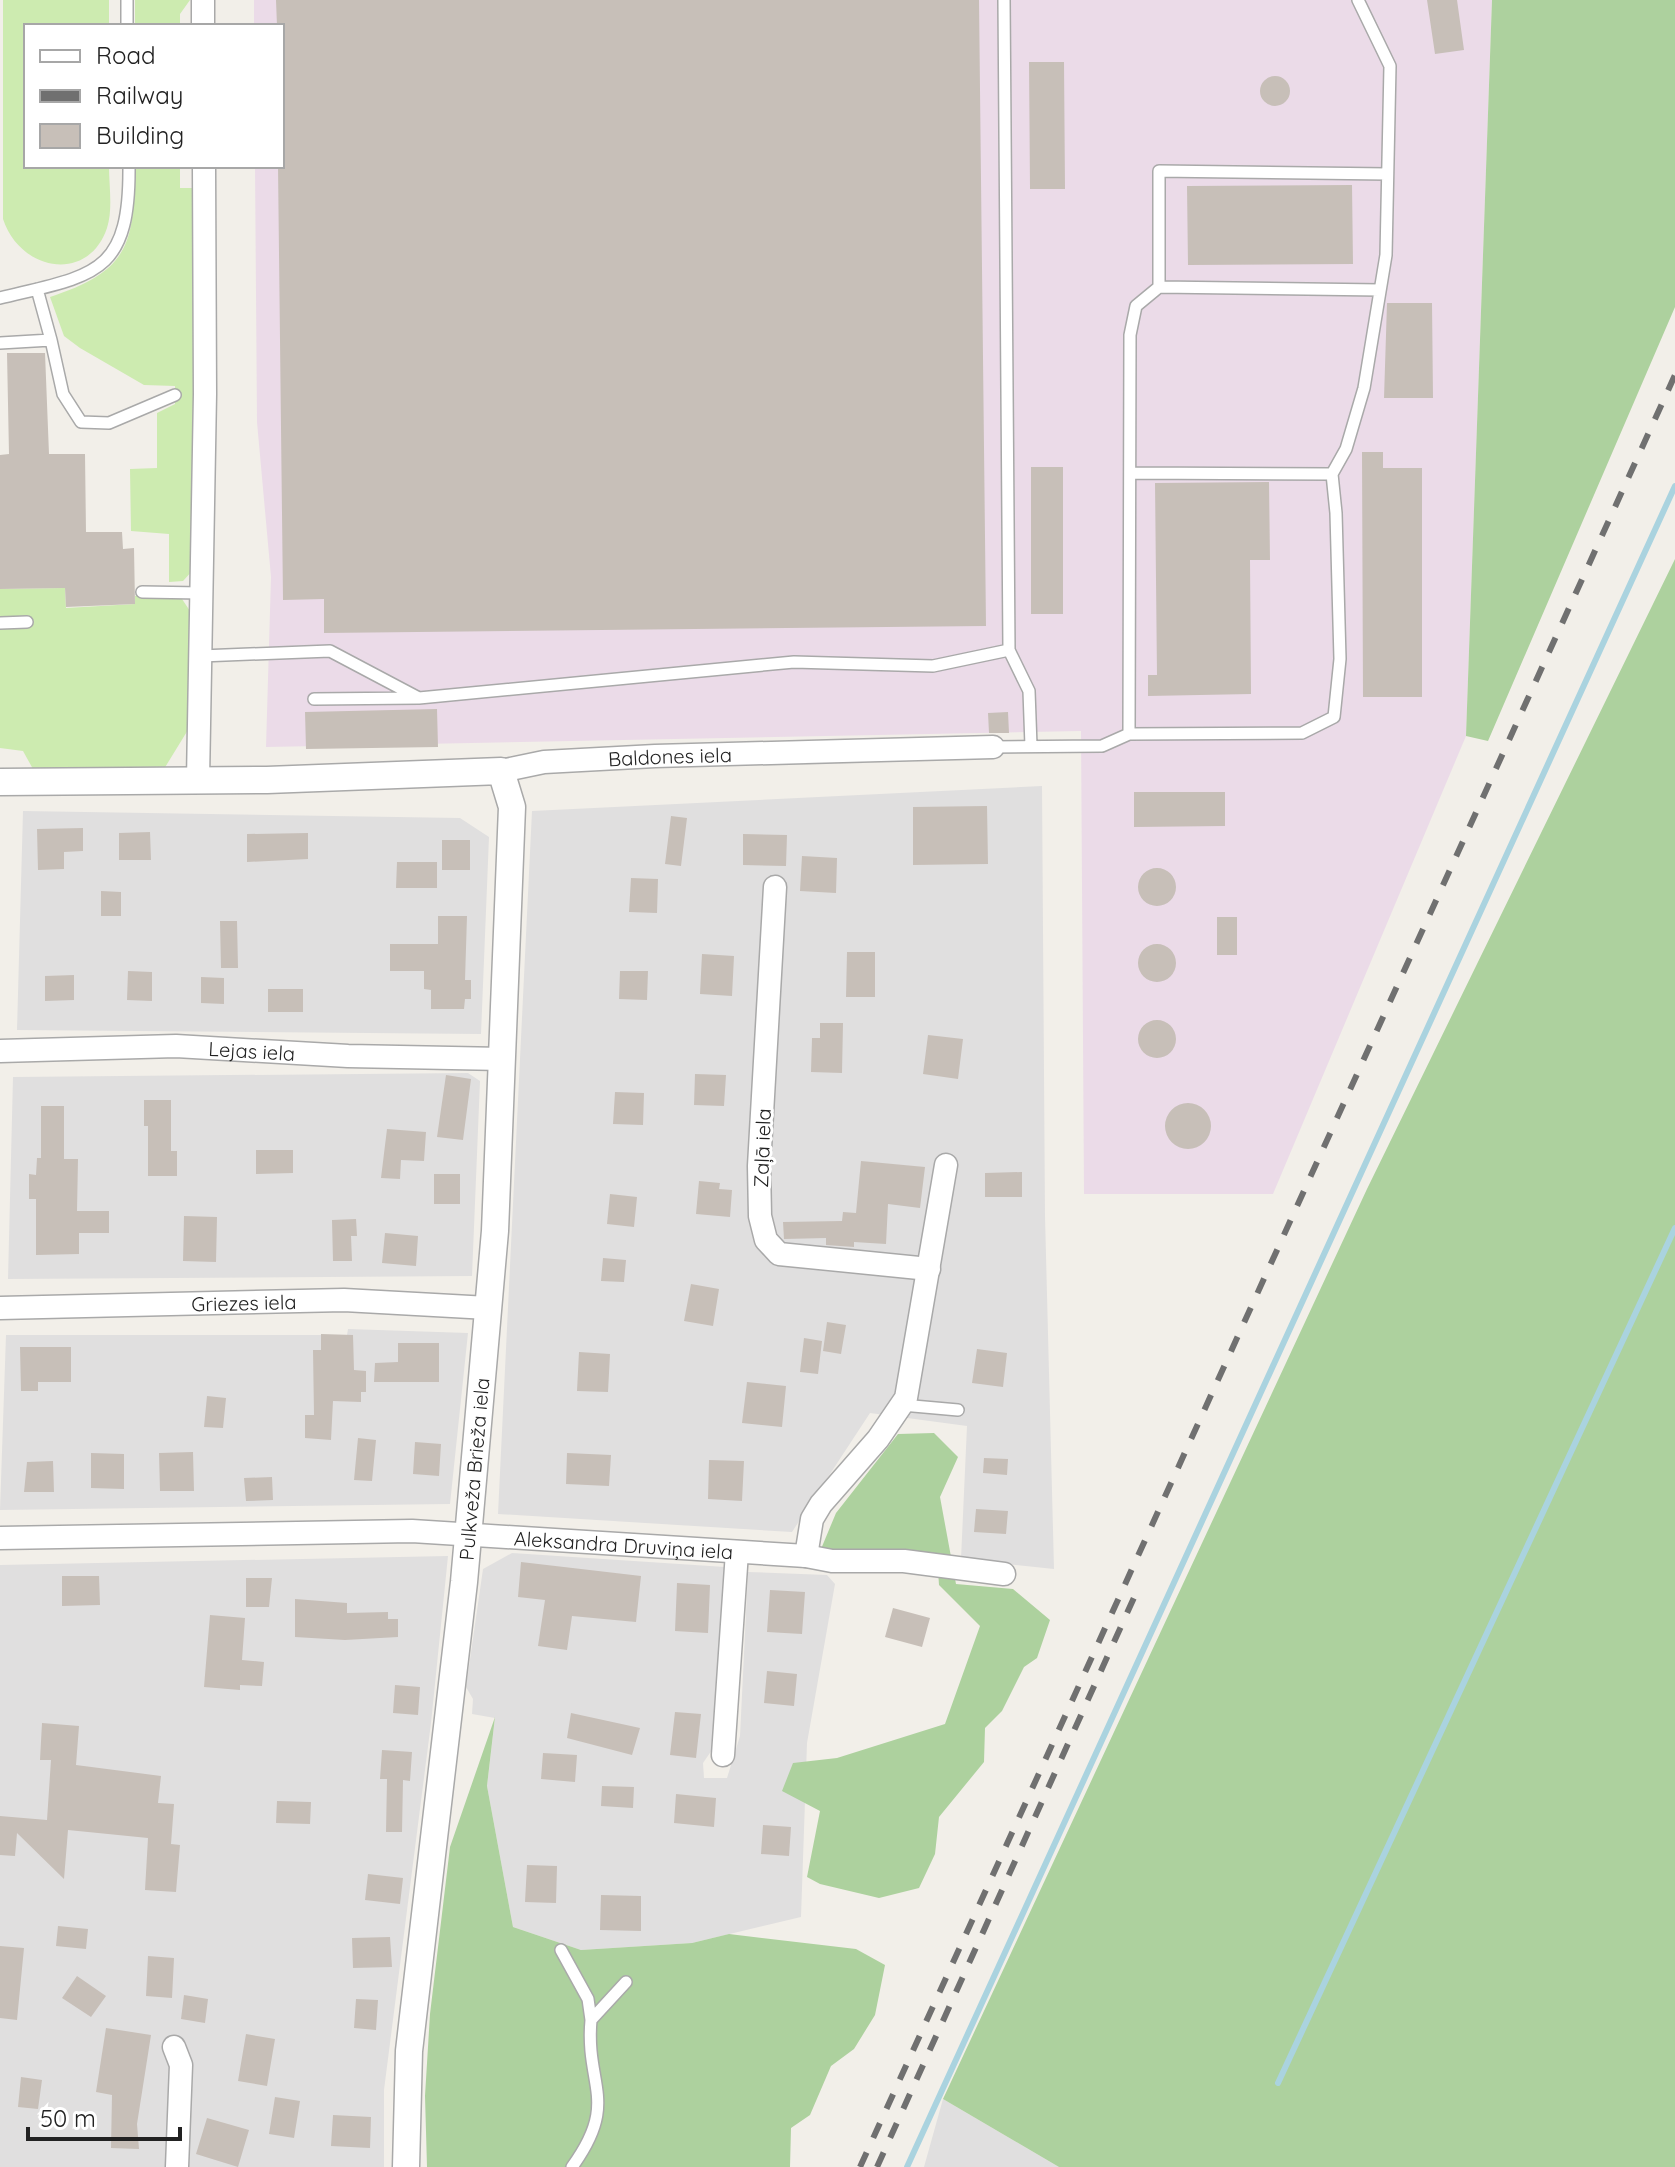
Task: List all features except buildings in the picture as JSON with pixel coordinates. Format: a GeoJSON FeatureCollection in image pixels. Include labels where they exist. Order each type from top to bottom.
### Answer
{"type":"FeatureCollection","features":[{"type":"Feature","properties":{"kind":"street"},"geometry":{"type":"LineString","coordinates":[[203,0],[203,24]]}},
{"type":"Feature","properties":{"kind":"street"},"geometry":{"type":"LineString","coordinates":[[198,780],[205,394],[204,168]]}},
{"type":"Feature","properties":{"kind":"street","name":"Baldones iela"},"geometry":{"type":"LineString","coordinates":[[0,782],[501,771],[533,763],[655,756],[993,747]]}},
{"type":"Feature","properties":{"kind":"street","name":"Pulkveža Brieža iela"},"geometry":{"type":"LineString","coordinates":[[406,2167],[409,2051],[468,1534],[488,1308],[503,1059],[512,807],[501,771]]}},
{"type":"Feature","properties":{"kind":"street","name":"Zaļā iela"},"geometry":{"type":"LineString","coordinates":[[775,887],[759,1166],[760,1216],[766,1240],[779,1254],[929,1269]]}},
{"type":"Feature","properties":{"kind":"street","name":"Lejas iela"},"geometry":{"type":"LineString","coordinates":[[0,1051],[176,1046],[348,1056],[503,1059]]}},
{"type":"Feature","properties":{"kind":"street"},"geometry":{"type":"LineString","coordinates":[[806,1556],[812,1519],[821,1504],[878,1439],[902,1405],[914,1356],[946,1165]]}},
{"type":"Feature","properties":{"kind":"street","name":"Griezes iela"},"geometry":{"type":"LineString","coordinates":[[0,1308],[344,1300],[488,1308]]}},
{"type":"Feature","properties":{"kind":"street","name":"Aleksandra Druviņa iela"},"geometry":{"type":"LineString","coordinates":[[0,1538],[351,1531],[468,1534],[806,1556],[832,1561],[904,1561],[1004,1574]]}},
{"type":"Feature","properties":{"kind":"street"},"geometry":{"type":"LineString","coordinates":[[723,1755],[737,1552]]}},
{"type":"Feature","properties":{"kind":"street"},"geometry":{"type":"LineString","coordinates":[[174,2047],[181,2065],[177,2167]]}},
{"type":"Feature","properties":{"kind":"lane"},"geometry":{"type":"LineString","coordinates":[[127,0],[127,24]]}},
{"type":"Feature","properties":{"kind":"lane"},"geometry":{"type":"LineString","coordinates":[[1004,0],[1009,650],[1029,691],[1031,746]]}},
{"type":"Feature","properties":{"kind":"lane"},"geometry":{"type":"LineString","coordinates":[[1131,473],[1332,474],[1346,449],[1364,388],[1386,255],[1390,66],[1358,0]]}},
{"type":"Feature","properties":{"kind":"lane"},"geometry":{"type":"LineString","coordinates":[[0,298],[83,276],[101,266],[115,250],[127,216],[129,168]]}},
{"type":"Feature","properties":{"kind":"lane"},"geometry":{"type":"LineString","coordinates":[[1159,287],[1159,171],[1387,174]]}},
{"type":"Feature","properties":{"kind":"lane"},"geometry":{"type":"LineString","coordinates":[[1129,734],[1130,335],[1136,306],[1159,287],[1380,290]]}},
{"type":"Feature","properties":{"kind":"lane"},"geometry":{"type":"LineString","coordinates":[[37,289],[63,394],[81,422],[109,423],[175,395]]}},
{"type":"Feature","properties":{"kind":"lane"},"geometry":{"type":"LineString","coordinates":[[0,343],[51,340]]}},
{"type":"Feature","properties":{"kind":"lane","name":"Baldones iela"},"geometry":{"type":"LineString","coordinates":[[993,747],[1102,746],[1129,734],[1302,733],[1334,717],[1340,659],[1332,474]]}},
{"type":"Feature","properties":{"kind":"lane"},"geometry":{"type":"LineString","coordinates":[[142,592],[201,593]]}},
{"type":"Feature","properties":{"kind":"lane"},"geometry":{"type":"LineString","coordinates":[[0,623],[27,622]]}},
{"type":"Feature","properties":{"kind":"lane"},"geometry":{"type":"LineString","coordinates":[[314,699],[419,698],[794,662],[933,666],[1009,650]]}},
{"type":"Feature","properties":{"kind":"lane"},"geometry":{"type":"LineString","coordinates":[[201,656],[330,651],[419,698]]}},
{"type":"Feature","properties":{"kind":"lane"},"geometry":{"type":"LineString","coordinates":[[902,1405],[958,1410]]}},
{"type":"Feature","properties":{"kind":"lane"},"geometry":{"type":"LineString","coordinates":[[561,1950],[588,1999],[591,2055],[599,2086],[596,2127],[572,2167]]}},
{"type":"Feature","properties":{"kind":"lane"},"geometry":{"type":"LineString","coordinates":[[591,2020],[626,1982]]}},
{"type":"Feature","properties":{"kind":"shaded area"},"geometry":{"type":"Polygon","coordinates":[[[254,0],[1492,0],[1466,736],[1273,1194],[1084,1194],[1081,731],[266,747],[271,577],[257,422],[255,168],[284,168],[284,24],[254,24],[254,0]]]}},
{"type":"Feature","properties":{"kind":"shaded area"},"geometry":{"type":"Polygon","coordinates":[[[1042,786],[1045,1216],[1054,1569],[961,1559],[967,1426],[870,1413],[792,1532],[498,1514],[532,811],[1042,786]]]}},
{"type":"Feature","properties":{"kind":"shaded area"},"geometry":{"type":"Polygon","coordinates":[[[23,811],[460,818],[489,837],[481,1034],[17,1030],[23,811]]]}},
{"type":"Feature","properties":{"kind":"shaded area"},"geometry":{"type":"Polygon","coordinates":[[[468,1073],[480,1081],[472,1276],[8,1279],[13,1077],[468,1073]]]}},
{"type":"Feature","properties":{"kind":"shaded area"},"geometry":{"type":"Polygon","coordinates":[[[348,1329],[468,1333],[450,1504],[0,1510],[6,1335],[347,1335],[348,1329]]]}},
{"type":"Feature","properties":{"kind":"shaded area"},"geometry":{"type":"Polygon","coordinates":[[[512,1553],[725,1567],[714,1747],[703,1763],[704,1778],[727,1778],[740,1736],[748,1572],[827,1575],[835,1584],[807,1743],[801,1917],[692,1943],[581,1950],[513,1927],[487,1786],[495,1718],[472,1714],[473,1699],[466,1687],[483,1569],[512,1553]]]}},
{"type":"Feature","properties":{"kind":"shaded area"},"geometry":{"type":"Polygon","coordinates":[[[448,1556],[431,1723],[384,2090],[384,2167],[0,2167],[0,1565],[448,1556]]]}},
{"type":"Feature","properties":{"kind":"shaded area"},"geometry":{"type":"Polygon","coordinates":[[[943,2099],[1059,2167],[924,2167],[943,2099]]]}},
{"type":"Feature","properties":{"kind":"green space"},"geometry":{"type":"Polygon","coordinates":[[[3,0],[109,0],[109,24],[24,24],[24,168],[109,168],[107,228],[98,246],[85,258],[54,264],[24,250],[12,237],[3,219],[3,0]]]}},
{"type":"Feature","properties":{"kind":"green space"},"geometry":{"type":"Polygon","coordinates":[[[135,0],[190,0],[180,14],[180,24],[135,24],[135,0]]]}},
{"type":"Feature","properties":{"kind":"green space"},"geometry":{"type":"Polygon","coordinates":[[[1492,0],[1675,0],[1675,307],[1488,741],[1466,736],[1492,0]]]}},
{"type":"Feature","properties":{"kind":"green space"},"geometry":{"type":"Polygon","coordinates":[[[134,168],[180,168],[180,188],[193,188],[197,354],[193,570],[183,581],[169,582],[169,534],[131,531],[130,469],[157,468],[157,413],[175,404],[175,386],[144,385],[80,348],[64,336],[50,297],[97,277],[112,265],[129,235],[134,168]]]}},
{"type":"Feature","properties":{"kind":"green space"},"geometry":{"type":"Polygon","coordinates":[[[1675,559],[1675,2167],[1059,2167],[943,2099],[1367,1189],[1675,559]]]}},
{"type":"Feature","properties":{"kind":"green space"},"geometry":{"type":"Polygon","coordinates":[[[65,588],[66,608],[135,604],[135,596],[180,596],[192,614],[191,725],[164,769],[33,769],[23,751],[0,748],[0,589],[65,588]]]}},
{"type":"Feature","properties":{"kind":"green space"},"geometry":{"type":"Polygon","coordinates":[[[934,1433],[958,1457],[940,1497],[956,1584],[1013,1589],[1050,1620],[1037,1658],[1024,1667],[1002,1711],[985,1728],[984,1762],[939,1817],[935,1854],[919,1888],[879,1898],[820,1884],[807,1877],[820,1811],[782,1791],[793,1763],[837,1758],[945,1724],[980,1626],[939,1585],[937,1556],[821,1549],[836,1513],[898,1434],[934,1433]]]}},
{"type":"Feature","properties":{"kind":"green space"},"geometry":{"type":"Polygon","coordinates":[[[495,1717],[487,1786],[513,1927],[581,1950],[692,1943],[729,1934],[856,1949],[885,1965],[875,2015],[854,2049],[831,2066],[810,2115],[791,2128],[790,2167],[427,2167],[425,2096],[430,2014],[450,1847],[495,1717]]]}},
{"type":"Feature","properties":{"kind":"waterway"},"geometry":{"type":"LineString","coordinates":[[907,2167],[1675,486]]}},
{"type":"Feature","properties":{"kind":"waterway"},"geometry":{"type":"LineString","coordinates":[[1278,2083],[1675,1228]]}},
{"type":"Feature","properties":{"kind":"railway"},"geometry":{"type":"LineString","coordinates":[[860,2167],[1675,375]]}},
{"type":"Feature","properties":{"kind":"railway"},"geometry":{"type":"LineString","coordinates":[[877,2167],[1137,1591]]}}]}
